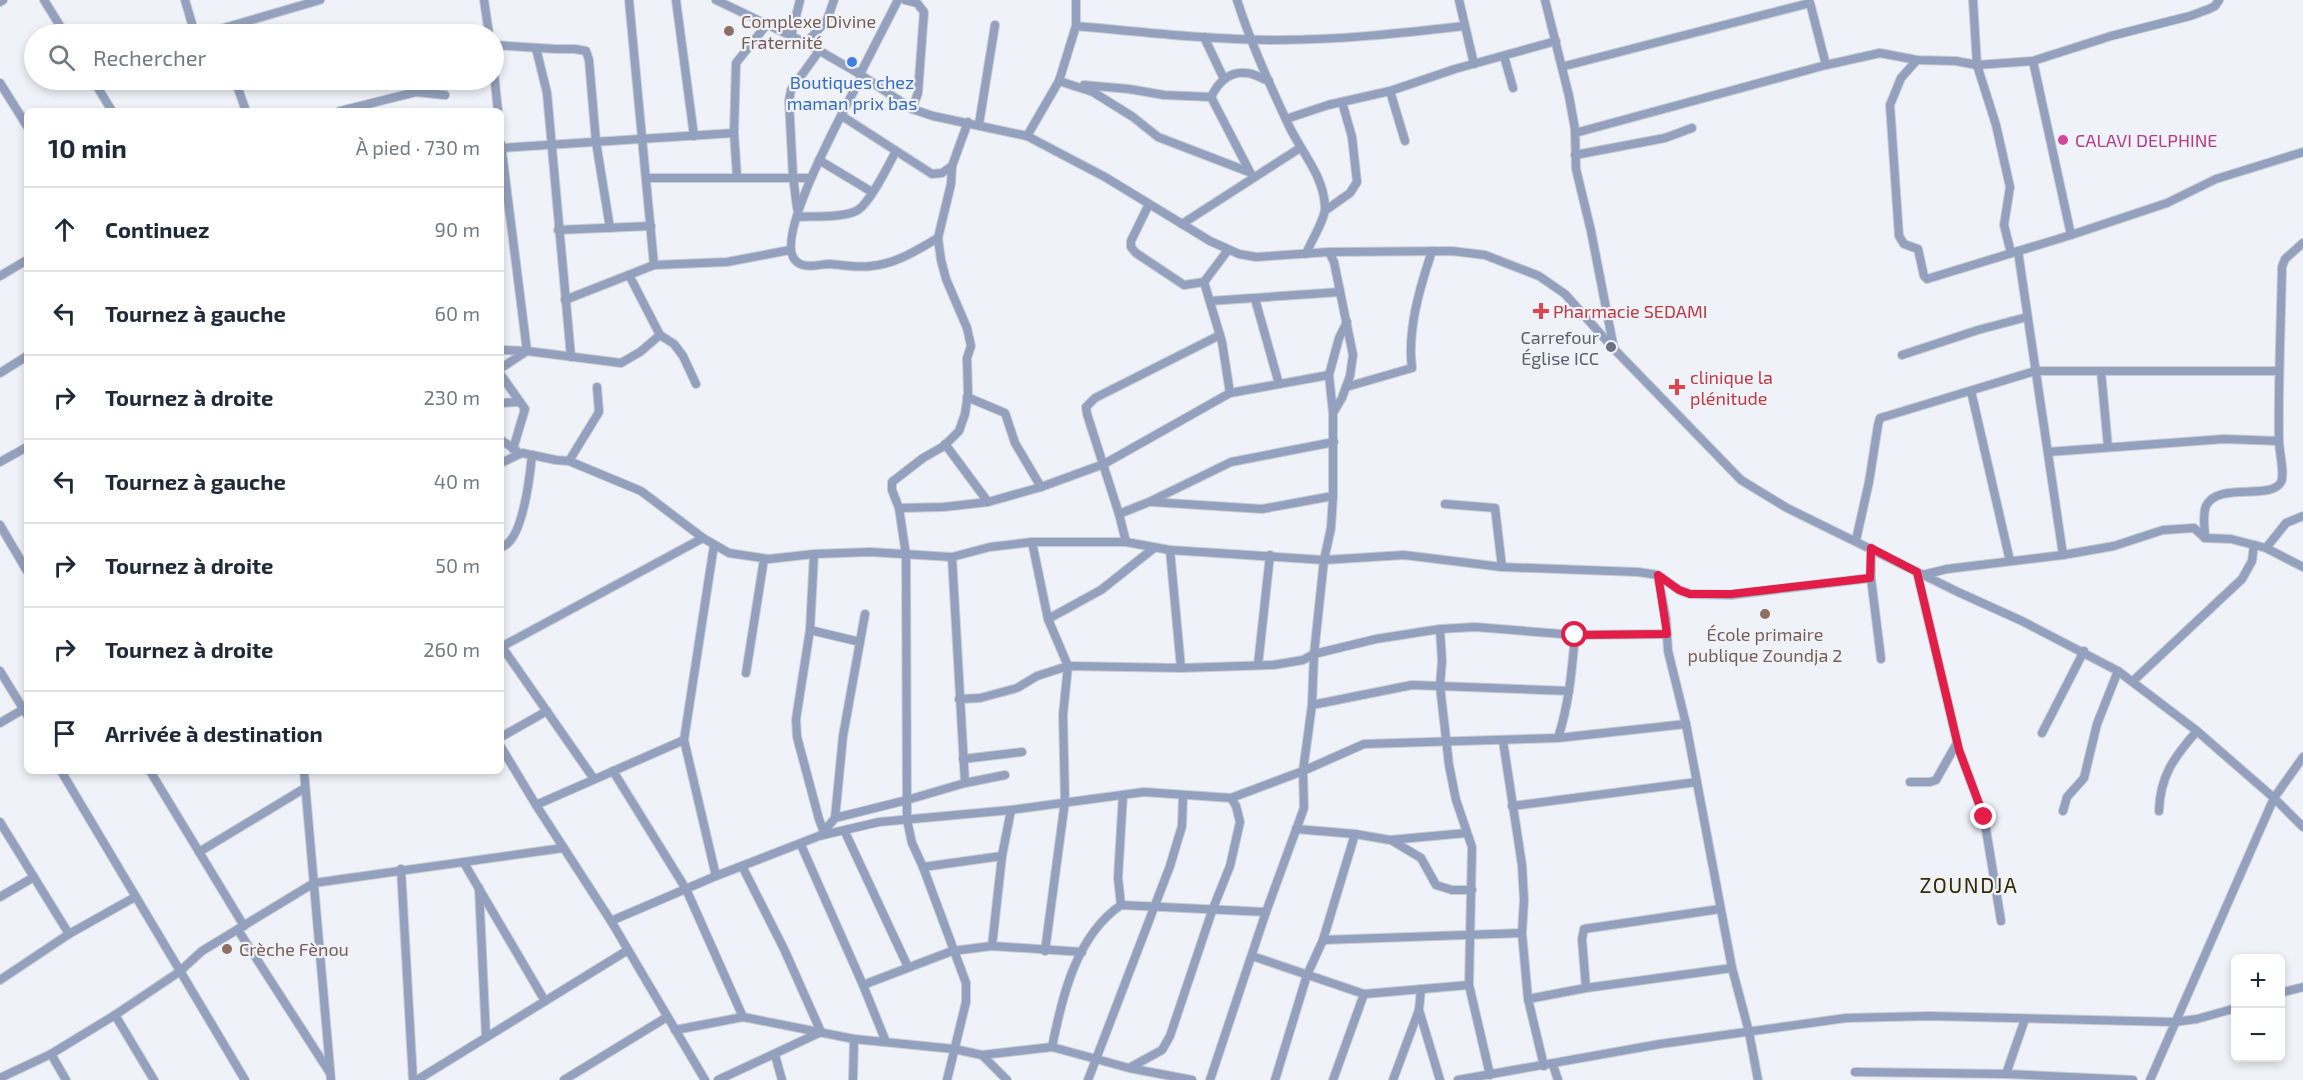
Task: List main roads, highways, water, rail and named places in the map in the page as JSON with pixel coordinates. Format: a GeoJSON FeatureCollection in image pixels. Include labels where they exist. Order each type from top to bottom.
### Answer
{"type":"FeatureCollection","features":[{"type":"Feature","properties":{"kind":"place","name":"Complexe Divine Fraternité"},"geometry":{"type":"Point","coordinates":[729,31]}},
{"type":"Feature","properties":{"kind":"place","name":"Boutiques chez maman prix bas"},"geometry":{"type":"Point","coordinates":[852,62]}},
{"type":"Feature","properties":{"kind":"place","name":"CALAVI DELPHINE"},"geometry":{"type":"Point","coordinates":[2063,140]}},
{"type":"Feature","properties":{"kind":"place","name":"Pharmacie SEDAMI"},"geometry":{"type":"Point","coordinates":[1541,311]}},
{"type":"Feature","properties":{"kind":"place","name":"Carrefour Église ICC"},"geometry":{"type":"Point","coordinates":[1611,347]}},
{"type":"Feature","properties":{"kind":"place","name":"clinique la plénitude"},"geometry":{"type":"Point","coordinates":[1677,387]}},
{"type":"Feature","properties":{"kind":"place","name":"École primaire publique Zoundja 2"},"geometry":{"type":"Point","coordinates":[1765,614]}},
{"type":"Feature","properties":{"kind":"place","name":"Crèche Fènou"},"geometry":{"type":"Point","coordinates":[227,949]}},
{"type":"Feature","properties":{"kind":"district","name":"ZOUNDJA"},"geometry":{"type":"Point","coordinates":[1969,884]}}]}
